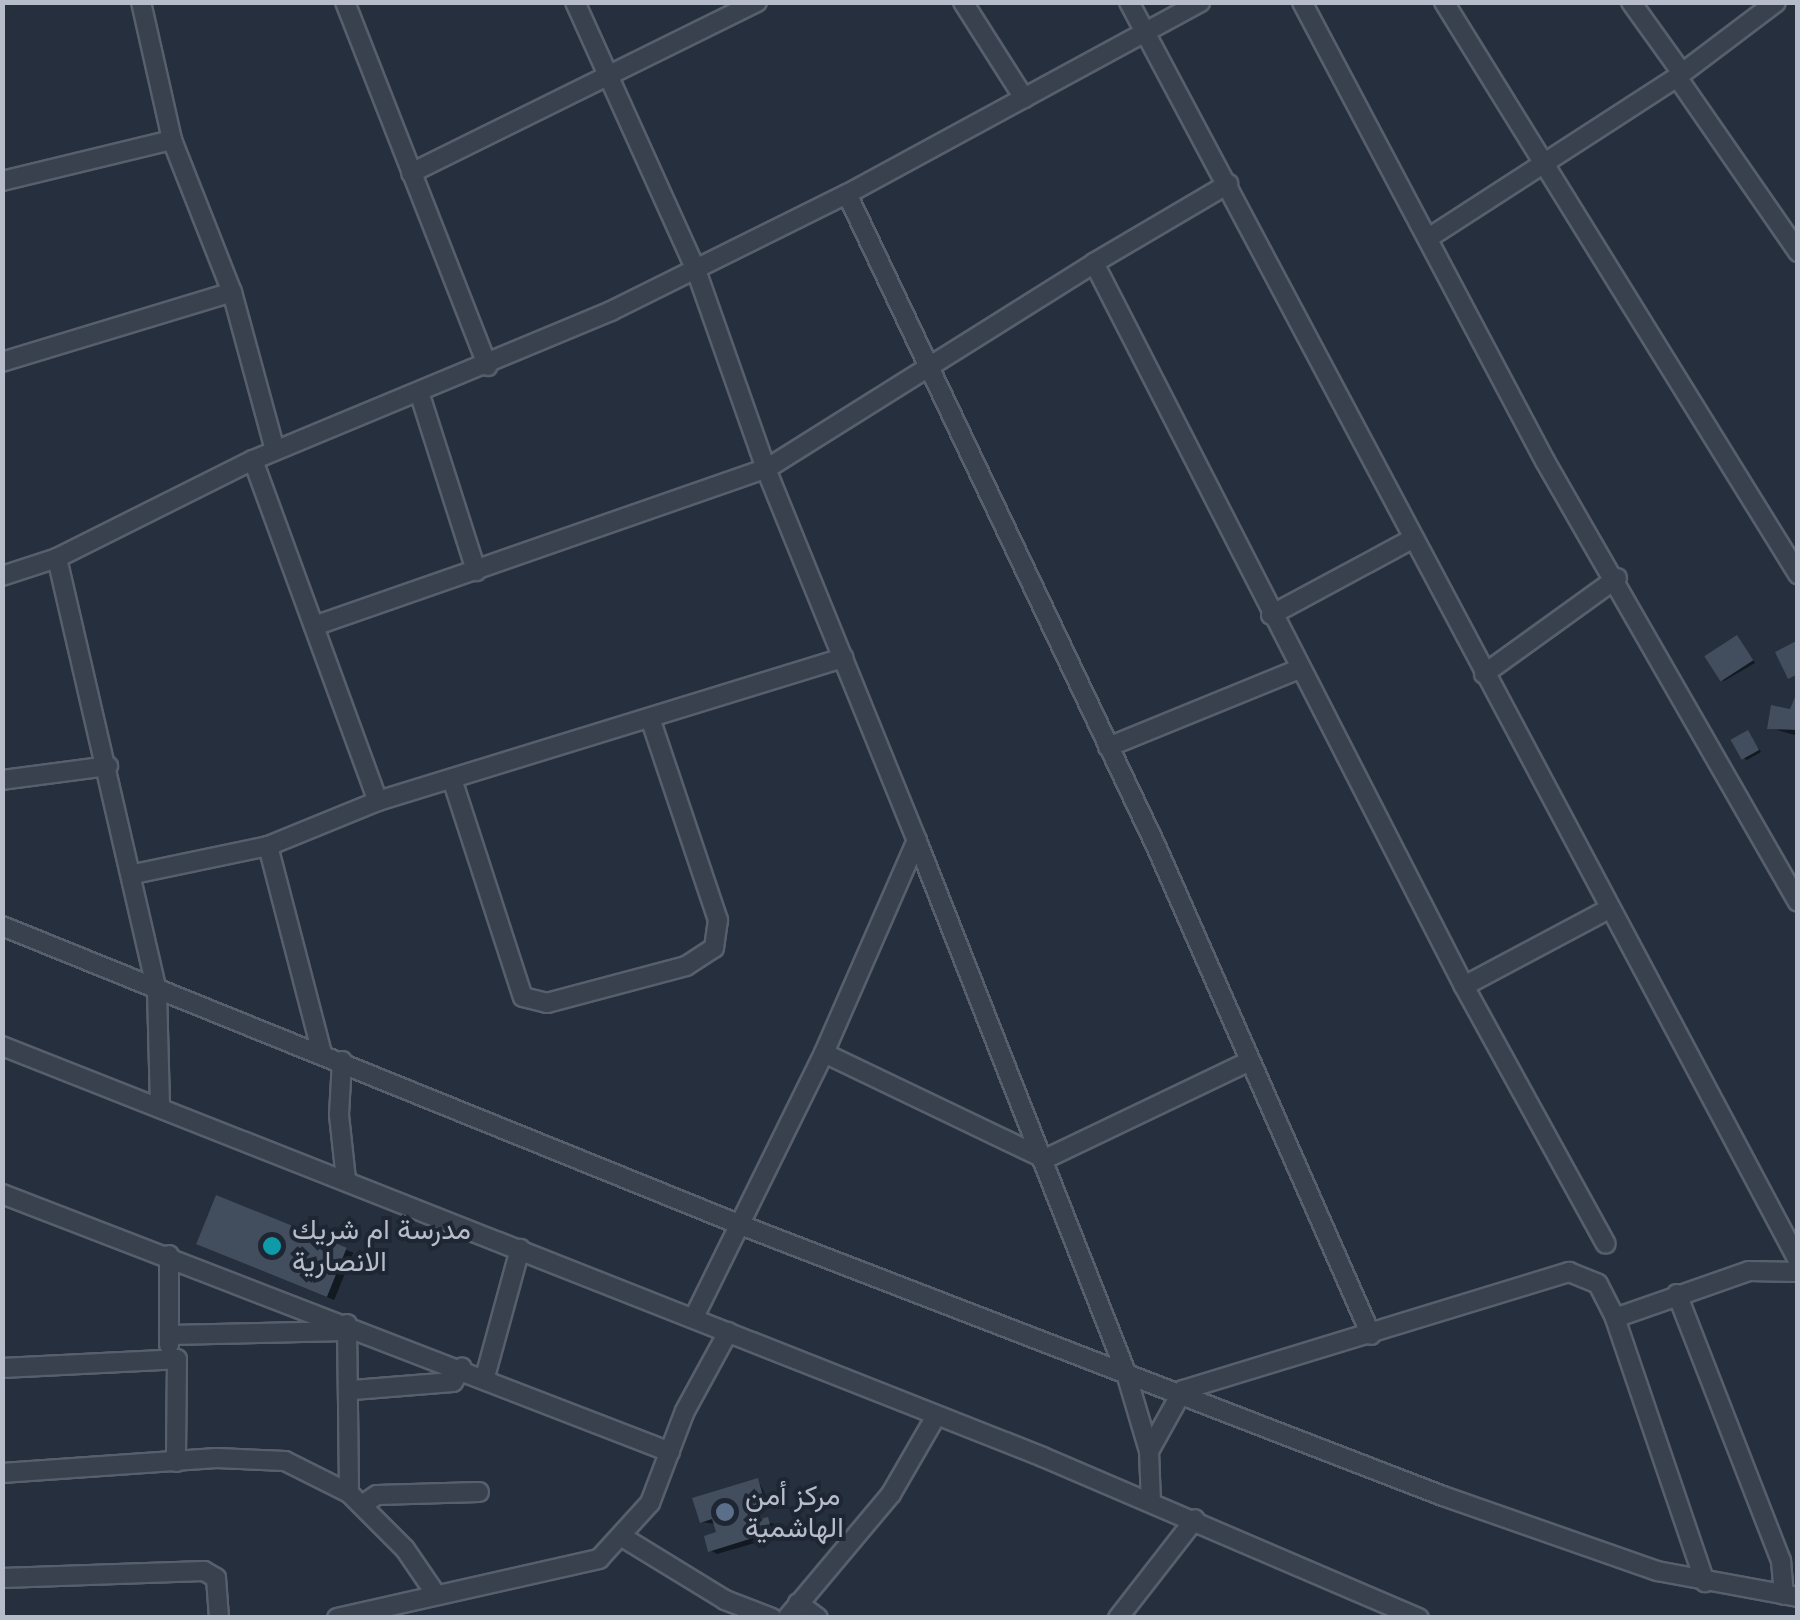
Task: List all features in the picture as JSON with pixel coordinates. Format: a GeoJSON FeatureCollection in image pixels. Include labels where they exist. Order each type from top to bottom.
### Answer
{"type":"FeatureCollection","features":[{"type":"Feature","properties":{"kind":"street"},"geometry":{"type":"LineString","coordinates":[[141,2],[172,140],[232,292],[275,450]]}},
{"type":"Feature","properties":{"kind":"street"},"geometry":{"type":"LineString","coordinates":[[346,2],[488,366]]}},
{"type":"Feature","properties":{"kind":"street"},"geometry":{"type":"LineString","coordinates":[[575,2],[613,77],[696,270],[766,469],[1045,1159],[1126,1370],[1149,1451],[1152,1502]]}},
{"type":"Feature","properties":{"kind":"street"},"geometry":{"type":"LineString","coordinates":[[411,173],[613,77],[757,2]]}},
{"type":"Feature","properties":{"kind":"street"},"geometry":{"type":"LineString","coordinates":[[963,2],[1024,98]]}},
{"type":"Feature","properties":{"kind":"street"},"geometry":{"type":"LineString","coordinates":[[1129,2],[1798,1260]]}},
{"type":"Feature","properties":{"kind":"street"},"geometry":{"type":"LineString","coordinates":[[2,576],[57,558],[275,450],[488,366],[696,270],[846,194],[1200,2]]}},
{"type":"Feature","properties":{"kind":"street"},"geometry":{"type":"LineString","coordinates":[[1302,2],[1430,237],[1544,461],[1617,578],[1798,902]]}},
{"type":"Feature","properties":{"kind":"street"},"geometry":{"type":"LineString","coordinates":[[1444,2],[1798,574]]}},
{"type":"Feature","properties":{"kind":"street"},"geometry":{"type":"LineString","coordinates":[[1630,2],[1798,252]]}},
{"type":"Feature","properties":{"kind":"street"},"geometry":{"type":"LineString","coordinates":[[1430,237],[1680,75],[1776,2]]}},
{"type":"Feature","properties":{"kind":"street"},"geometry":{"type":"LineString","coordinates":[[2,181],[172,140]]}},
{"type":"Feature","properties":{"kind":"street"},"geometry":{"type":"LineString","coordinates":[[314,626],[766,469],[1094,263],[1228,184]]}},
{"type":"Feature","properties":{"kind":"street"},"geometry":{"type":"LineString","coordinates":[[846,194],[1108,748],[1250,1061],[1290,1138],[1371,1335]]}},
{"type":"Feature","properties":{"kind":"street"},"geometry":{"type":"LineString","coordinates":[[1094,263],[1464,986],[1606,1244]]}},
{"type":"Feature","properties":{"kind":"street"},"geometry":{"type":"LineString","coordinates":[[2,362],[232,292]]}},
{"type":"Feature","properties":{"kind":"street"},"geometry":{"type":"LineString","coordinates":[[420,395],[476,571]]}},
{"type":"Feature","properties":{"kind":"street"},"geometry":{"type":"LineString","coordinates":[[253,460],[378,801]]}},
{"type":"Feature","properties":{"kind":"street"},"geometry":{"type":"LineString","coordinates":[[1272,615],[1414,538]]}},
{"type":"Feature","properties":{"kind":"street"},"geometry":{"type":"LineString","coordinates":[[57,558],[134,874],[157,991],[160,1104]]}},
{"type":"Feature","properties":{"kind":"street"},"geometry":{"type":"LineString","coordinates":[[1484,674],[1617,578]]}},
{"type":"Feature","properties":{"kind":"street"},"geometry":{"type":"LineString","coordinates":[[134,874],[268,846],[378,801],[844,658]]}},
{"type":"Feature","properties":{"kind":"street"},"geometry":{"type":"LineString","coordinates":[[1108,748],[1299,669]]}},
{"type":"Feature","properties":{"kind":"street"},"geometry":{"type":"LineString","coordinates":[[452,778],[524,997],[547,1003],[686,966],[714,948],[718,920],[650,718]]}},
{"type":"Feature","properties":{"kind":"street"},"geometry":{"type":"LineString","coordinates":[[2,780],[108,766]]}},
{"type":"Feature","properties":{"kind":"street"},"geometry":{"type":"LineString","coordinates":[[694,1317],[824,1053],[917,840]]}},
{"type":"Feature","properties":{"kind":"street"},"geometry":{"type":"LineString","coordinates":[[268,846],[322,1053]]}},
{"type":"Feature","properties":{"kind":"street"},"geometry":{"type":"LineString","coordinates":[[1464,986],[1610,909]]}},
{"type":"Feature","properties":{"kind":"street"},"geometry":{"type":"LineString","coordinates":[[2,926],[738,1224],[1183,1390],[1442,1496],[1705,1582],[1791,1596],[1678,1294]]}},
{"type":"Feature","properties":{"kind":"street"},"geometry":{"type":"LineString","coordinates":[[2,1046],[160,1104],[694,1317],[1194,1519],[1419,1618]]}},
{"type":"Feature","properties":{"kind":"street"},"geometry":{"type":"LineString","coordinates":[[824,1053],[1045,1159]]}},
{"type":"Feature","properties":{"kind":"street"},"geometry":{"type":"LineString","coordinates":[[342,1061],[338,1115],[346,1179]]}},
{"type":"Feature","properties":{"kind":"street"},"geometry":{"type":"LineString","coordinates":[[1045,1159],[1250,1061]]}},
{"type":"Feature","properties":{"kind":"street"},"geometry":{"type":"LineString","coordinates":[[2,1194],[169,1255],[347,1328],[462,1368],[670,1452]]}},
{"type":"Feature","properties":{"kind":"street"},"geometry":{"type":"LineString","coordinates":[[484,1377],[520,1250]]}},
{"type":"Feature","properties":{"kind":"street"},"geometry":{"type":"LineString","coordinates":[[169,1255],[169,1358]]}},
{"type":"Feature","properties":{"kind":"street"},"geometry":{"type":"LineString","coordinates":[[1615,1318],[1749,1270],[1798,1272]]}},
{"type":"Feature","properties":{"kind":"street"},"geometry":{"type":"LineString","coordinates":[[1149,1451],[1183,1390],[1569,1272],[1598,1284],[1615,1318],[1705,1582]]}},
{"type":"Feature","properties":{"kind":"street"},"geometry":{"type":"LineString","coordinates":[[169,1335],[347,1328]]}},
{"type":"Feature","properties":{"kind":"street"},"geometry":{"type":"LineString","coordinates":[[347,1328],[356,1499]]}},
{"type":"Feature","properties":{"kind":"street"},"geometry":{"type":"LineString","coordinates":[[337,1618],[434,1593],[576,1568],[624,1538],[650,1503],[728,1332]]}},
{"type":"Feature","properties":{"kind":"street"},"geometry":{"type":"LineString","coordinates":[[2,1368],[169,1358],[180,1366],[176,1462]]}},
{"type":"Feature","properties":{"kind":"street"},"geometry":{"type":"LineString","coordinates":[[353,1390],[452,1382],[462,1368]]}},
{"type":"Feature","properties":{"kind":"street"},"geometry":{"type":"LineString","coordinates":[[818,1618],[792,1610],[891,1494],[936,1416]]}},
{"type":"Feature","properties":{"kind":"street"},"geometry":{"type":"LineString","coordinates":[[2,1473],[176,1462],[285,1461],[356,1499],[405,1549],[434,1593]]}},
{"type":"Feature","properties":{"kind":"street"},"geometry":{"type":"LineString","coordinates":[[356,1499],[478,1492]]}},
{"type":"Feature","properties":{"kind":"street"},"geometry":{"type":"LineString","coordinates":[[1118,1618],[1194,1519]]}},
{"type":"Feature","properties":{"kind":"street"},"geometry":{"type":"LineString","coordinates":[[624,1538],[725,1600],[772,1618]]}},
{"type":"Feature","properties":{"kind":"street"},"geometry":{"type":"LineString","coordinates":[[2,1578],[204,1571],[216,1578],[219,1618]]}},
{"type":"Feature","properties":{"kind":"building"},"geometry":{"type":"Polygon","coordinates":[[[1737,635],[1753,660],[1721,681],[1704,656],[1737,635]]]}},
{"type":"Feature","properties":{"kind":"building"},"geometry":{"type":"Polygon","coordinates":[[[1798,640],[1798,674],[1788,679],[1775,652],[1798,640]]]}},
{"type":"Feature","properties":{"kind":"building"},"geometry":{"type":"Polygon","coordinates":[[[1798,690],[1798,730],[1767,729],[1771,705],[1790,709],[1798,690]]]}},
{"type":"Feature","properties":{"kind":"building"},"geometry":{"type":"Polygon","coordinates":[[[1748,730],[1759,750],[1742,760],[1731,740],[1748,730]]]}},
{"type":"Feature","properties":{"kind":"building","name":"مدرسة ام شريك الانصارية"},"geometry":{"type":"Polygon","coordinates":[[[216,1195],[347,1248],[327,1297],[196,1244],[216,1195]]]}},
{"type":"Feature","properties":{"kind":"building","name":"مركز أمن الهاشمية"},"geometry":{"type":"Polygon","coordinates":[[[758,1478],[765,1503],[752,1506],[756,1520],[768,1517],[772,1532],[708,1552],[704,1536],[716,1532],[712,1519],[700,1523],[692,1498],[758,1478]]]}},
{"type":"Feature","properties":{"kind":"place","name":"مدرسة ام شريك الانصارية"},"geometry":{"type":"Point","coordinates":[272,1246]}},
{"type":"Feature","properties":{"kind":"place","name":"مركز أمن الهاشمية"},"geometry":{"type":"Point","coordinates":[725,1512]}}]}
